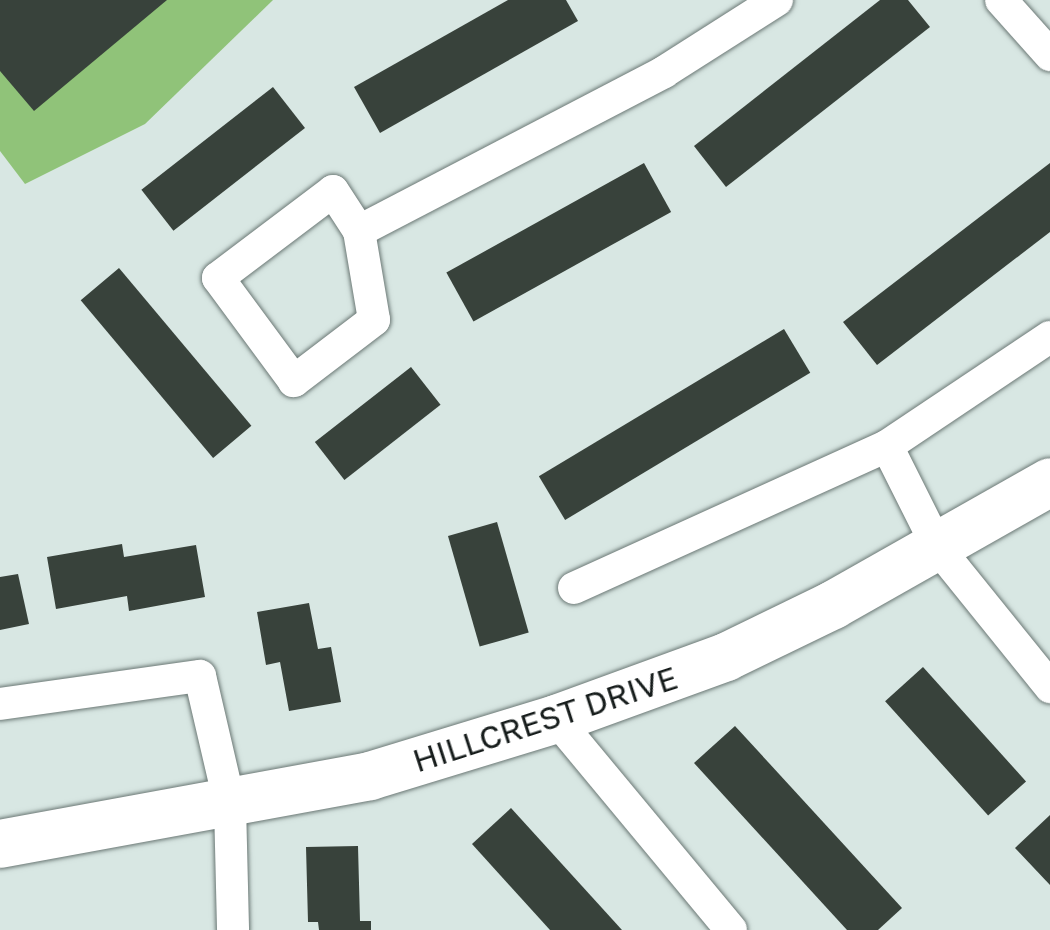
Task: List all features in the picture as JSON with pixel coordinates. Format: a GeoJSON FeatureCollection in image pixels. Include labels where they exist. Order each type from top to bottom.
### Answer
{"type":"FeatureCollection","features":[{"type":"Feature","properties":{"kind":"street"},"geometry":{"type":"LineString","coordinates":[[359,231],[664,72],[778,0]]}},
{"type":"Feature","properties":{"kind":"street"},"geometry":{"type":"LineString","coordinates":[[1001,0],[1050,54]]}},
{"type":"Feature","properties":{"kind":"street"},"geometry":{"type":"LineString","coordinates":[[333,192],[359,231],[374,320],[294,382],[218,278],[333,192]]}},
{"type":"Feature","properties":{"kind":"street"},"geometry":{"type":"LineString","coordinates":[[574,588],[887,446],[1050,337]]}},
{"type":"Feature","properties":{"kind":"street"},"geometry":{"type":"LineString","coordinates":[[887,446],[938,548],[1050,687]]}},
{"type":"Feature","properties":{"kind":"street","name":"HILLCREST DRIVE"},"geometry":{"type":"LineString","coordinates":[[0,844],[230,805],[370,776],[556,719],[726,657],[938,548],[1050,482]]}},
{"type":"Feature","properties":{"kind":"street"},"geometry":{"type":"LineString","coordinates":[[0,704],[200,676],[230,805],[233,930]]}},
{"type":"Feature","properties":{"kind":"street"},"geometry":{"type":"LineString","coordinates":[[556,719],[731,930]]}},
{"type":"Feature","properties":{"kind":"green space"},"geometry":{"type":"Polygon","coordinates":[[[0,0],[273,0],[145,124],[25,184],[0,151],[0,0]]]}},
{"type":"Feature","properties":{"kind":"building"},"geometry":{"type":"Polygon","coordinates":[[[0,0],[167,0],[34,111],[0,71],[0,0]]]}},
{"type":"Feature","properties":{"kind":"building"},"geometry":{"type":"Polygon","coordinates":[[[508,0],[566,0],[578,21],[380,133],[354,87],[508,0]]]}},
{"type":"Feature","properties":{"kind":"building"},"geometry":{"type":"Polygon","coordinates":[[[880,0],[908,0],[930,27],[726,187],[694,146],[880,0]]]}},
{"type":"Feature","properties":{"kind":"building"},"geometry":{"type":"Polygon","coordinates":[[[273,87],[305,128],[173,231],[141,190],[273,87]]]}},
{"type":"Feature","properties":{"kind":"building"},"geometry":{"type":"Polygon","coordinates":[[[644,163],[671,212],[473,322],[446,273],[644,163]]]}},
{"type":"Feature","properties":{"kind":"building"},"geometry":{"type":"Polygon","coordinates":[[[1050,163],[1050,232],[877,365],[843,322],[1050,163]]]}},
{"type":"Feature","properties":{"kind":"building"},"geometry":{"type":"Polygon","coordinates":[[[119,268],[251,426],[213,458],[81,300],[119,268]]]}},
{"type":"Feature","properties":{"kind":"building"},"geometry":{"type":"Polygon","coordinates":[[[784,329],[810,373],[565,520],[539,476],[784,329]]]}},
{"type":"Feature","properties":{"kind":"building"},"geometry":{"type":"Polygon","coordinates":[[[411,367],[441,405],[344,480],[315,442],[411,367]]]}},
{"type":"Feature","properties":{"kind":"building"},"geometry":{"type":"Polygon","coordinates":[[[497,522],[529,633],[480,647],[448,536],[497,522]]]}},
{"type":"Feature","properties":{"kind":"building"},"geometry":{"type":"Polygon","coordinates":[[[122,544],[124,557],[196,545],[205,597],[129,611],[127,596],[56,609],[47,557],[122,544]]]}},
{"type":"Feature","properties":{"kind":"building"},"geometry":{"type":"Polygon","coordinates":[[[18,574],[29,624],[0,630],[0,577],[18,574]]]}},
{"type":"Feature","properties":{"kind":"building"},"geometry":{"type":"Polygon","coordinates":[[[309,603],[318,649],[331,647],[341,702],[289,711],[280,662],[266,665],[257,612],[309,603]]]}},
{"type":"Feature","properties":{"kind":"building"},"geometry":{"type":"Polygon","coordinates":[[[923,667],[1026,781],[988,816],[885,701],[923,667]]]}},
{"type":"Feature","properties":{"kind":"building"},"geometry":{"type":"Polygon","coordinates":[[[735,726],[902,908],[878,930],[847,930],[694,763],[735,726]]]}},
{"type":"Feature","properties":{"kind":"building"},"geometry":{"type":"Polygon","coordinates":[[[511,808],[622,930],[550,930],[472,844],[511,808]]]}},
{"type":"Feature","properties":{"kind":"building"},"geometry":{"type":"Polygon","coordinates":[[[1050,815],[1050,885],[1015,848],[1050,815]]]}},
{"type":"Feature","properties":{"kind":"building"},"geometry":{"type":"Polygon","coordinates":[[[358,846],[360,921],[371,921],[371,930],[319,930],[318,922],[308,922],[306,847],[358,846]]]}}]}
